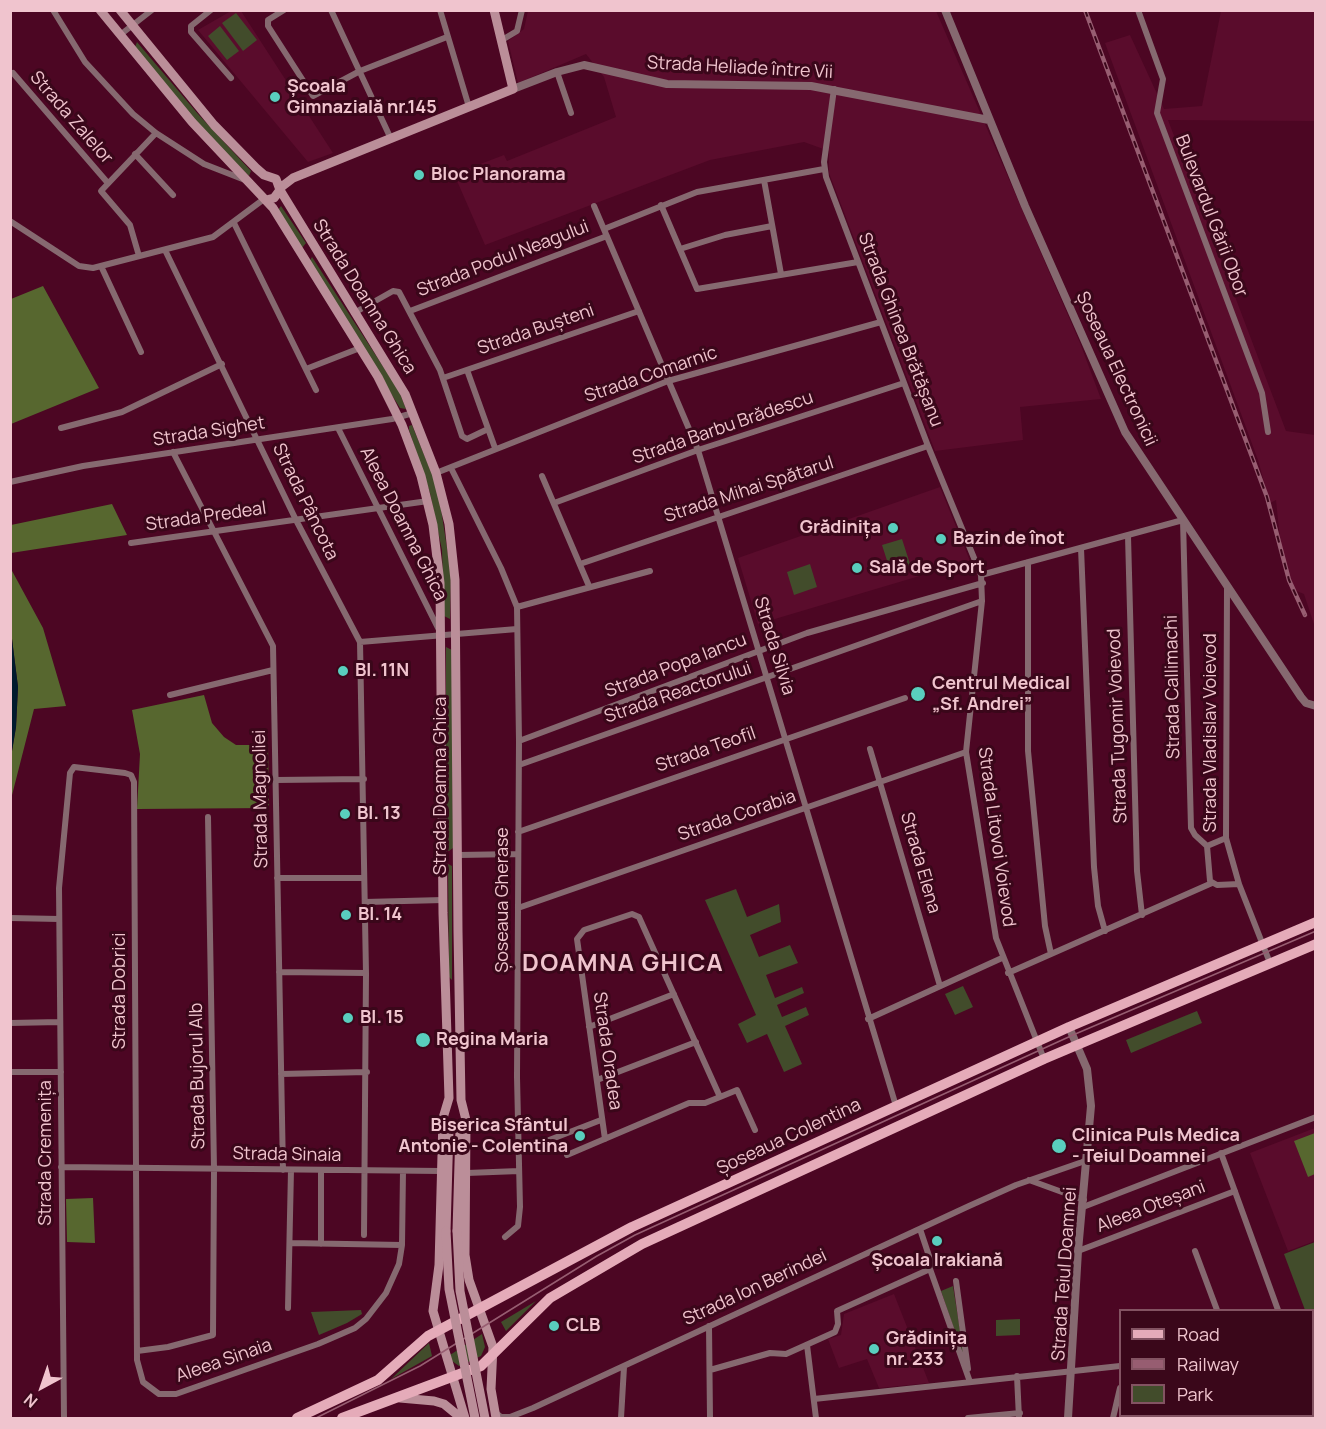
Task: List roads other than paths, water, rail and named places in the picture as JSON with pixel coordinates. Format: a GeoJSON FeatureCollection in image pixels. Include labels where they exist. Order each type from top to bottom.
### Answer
{"type":"FeatureCollection","features":[{"type":"Feature","properties":{"kind":"main road","name":"Strada Doamna Ghica"},"geometry":{"type":"LineString","coordinates":[[100,10],[192,122],[255,188],[258,196],[265,200],[360,348],[399,418],[416,460],[428,501],[439,573],[443,900],[449,1098],[443,1118],[440,1258],[433,1311],[463,1419]]}},
{"type":"Feature","properties":{"kind":"main road"},"geometry":{"type":"LineString","coordinates":[[120,10],[211,121],[264,175],[276,179]]}},
{"type":"Feature","properties":{"kind":"main road"},"geometry":{"type":"LineString","coordinates":[[494,10],[513,89]]}},
{"type":"Feature","properties":{"kind":"main road","name":"Strada Heliade între Vii"},"geometry":{"type":"LineString","coordinates":[[276,179],[293,178],[513,89]]}},
{"type":"Feature","properties":{"kind":"main road"},"geometry":{"type":"LineString","coordinates":[[255,188],[257,180],[264,175]]}},
{"type":"Feature","properties":{"kind":"main road","name":"Strada Heliade între Vii"},"geometry":{"type":"LineString","coordinates":[[280,189],[293,178]]}},
{"type":"Feature","properties":{"kind":"main road","name":"Strada Doamna Ghica"},"geometry":{"type":"LineString","coordinates":[[276,179],[315,250],[389,368],[413,413],[436,473],[454,558],[461,1100],[466,1120],[466,1267],[488,1328],[494,1354],[491,1389],[495,1415]]}},
{"type":"Feature","properties":{"kind":"main road"},"geometry":{"type":"LineString","coordinates":[[265,200],[274,198],[280,189]]}},
{"type":"Feature","properties":{"kind":"main road"},"geometry":{"type":"LineString","coordinates":[[303,257],[315,250]]}},
{"type":"Feature","properties":{"kind":"main road","name":"Șoseaua Colentina"},"geometry":{"type":"LineString","coordinates":[[342,1419],[480,1365],[494,1354],[541,1304],[614,1259],[1077,1045],[1267,954],[1316,922]]}},
{"type":"Feature","properties":{"kind":"main road","name":"Șoseaua Colentina"},"geometry":{"type":"LineString","coordinates":[[297,1419],[378,1380],[428,1336],[614,1236],[1069,1027],[1267,954],[1316,944]]}},
{"type":"Feature","properties":{"kind":"main road"},"geometry":{"type":"LineString","coordinates":[[449,1098],[447,1231],[449,1289],[475,1419]]}},
{"type":"Feature","properties":{"kind":"main road"},"geometry":{"type":"LineString","coordinates":[[461,1100],[457,1231],[460,1292],[486,1419]]}},
{"type":"Feature","properties":{"kind":"main road"},"geometry":{"type":"LineString","coordinates":[[392,1398],[434,1401],[451,1409],[463,1419]]}},
{"type":"Feature","properties":{"kind":"street"},"geometry":{"type":"LineString","coordinates":[[53,10],[93,71],[108,89],[156,133],[204,165],[246,180]]}},
{"type":"Feature","properties":{"kind":"street"},"geometry":{"type":"LineString","coordinates":[[120,35],[152,10]]}},
{"type":"Feature","properties":{"kind":"street"},"geometry":{"type":"LineString","coordinates":[[211,10],[191,26],[190,32],[231,78]]}},
{"type":"Feature","properties":{"kind":"street"},"geometry":{"type":"LineString","coordinates":[[284,10],[268,20],[268,26],[314,96],[360,71],[447,37]]}},
{"type":"Feature","properties":{"kind":"street"},"geometry":{"type":"LineString","coordinates":[[331,10],[391,139]]}},
{"type":"Feature","properties":{"kind":"street"},"geometry":{"type":"LineString","coordinates":[[440,10],[469,107]]}},
{"type":"Feature","properties":{"kind":"street"},"geometry":{"type":"LineString","coordinates":[[502,40],[518,31],[522,10]]}},
{"type":"Feature","properties":{"kind":"street","name":"Șoseaua Electronicii"},"geometry":{"type":"LineString","coordinates":[[945,10],[989,120],[1118,417],[1134,447],[1302,699],[1316,706]]}},
{"type":"Feature","properties":{"kind":"street","name":"Bulevardul Gării Obor"},"geometry":{"type":"LineString","coordinates":[[1138,10],[1163,79],[1156,113],[1263,396],[1268,432]]}},
{"type":"Feature","properties":{"kind":"street","name":"Strada Heliade între Vii"},"geometry":{"type":"LineString","coordinates":[[513,89],[557,72],[584,65],[667,84],[791,85],[834,89],[989,120]]}},
{"type":"Feature","properties":{"kind":"street"},"geometry":{"type":"LineString","coordinates":[[557,72],[571,113]]}},
{"type":"Feature","properties":{"kind":"street","name":"Strada Zalelor"},"geometry":{"type":"LineString","coordinates":[[13,74],[107,182]]}},
{"type":"Feature","properties":{"kind":"street","name":"Strada Ghinea Brătășanu"},"geometry":{"type":"LineString","coordinates":[[834,89],[824,169],[880,322],[982,579]]}},
{"type":"Feature","properties":{"kind":"street"},"geometry":{"type":"LineString","coordinates":[[139,256],[130,225],[101,191],[107,182],[156,133]]}},
{"type":"Feature","properties":{"kind":"street"},"geometry":{"type":"LineString","coordinates":[[135,154],[173,195]]}},
{"type":"Feature","properties":{"kind":"street","name":"Strada Podul Neagului"},"geometry":{"type":"LineString","coordinates":[[604,229],[661,205],[706,190],[824,169]]}},
{"type":"Feature","properties":{"kind":"street"},"geometry":{"type":"LineString","coordinates":[[764,180],[781,274]]}},
{"type":"Feature","properties":{"kind":"street"},"geometry":{"type":"LineString","coordinates":[[10,221],[79,266],[101,266],[213,237],[265,200]]}},
{"type":"Feature","properties":{"kind":"street"},"geometry":{"type":"LineString","coordinates":[[661,205],[695,287],[700,290],[858,262]]}},
{"type":"Feature","properties":{"kind":"street","name":"Strada Silvia"},"geometry":{"type":"LineString","coordinates":[[594,206],[698,450],[720,514],[868,1019],[896,1106]]}},
{"type":"Feature","properties":{"kind":"street"},"geometry":{"type":"LineString","coordinates":[[234,223],[316,390]]}},
{"type":"Feature","properties":{"kind":"street"},"geometry":{"type":"LineString","coordinates":[[680,249],[725,235],[772,226]]}},
{"type":"Feature","properties":{"kind":"street","name":"Strada Podul Neagului"},"geometry":{"type":"LineString","coordinates":[[410,311],[607,236]]}},
{"type":"Feature","properties":{"kind":"street","name":"Strada Pâncota"},"geometry":{"type":"LineString","coordinates":[[165,250],[296,520],[360,642],[367,1072],[364,1235]]}},
{"type":"Feature","properties":{"kind":"street"},"geometry":{"type":"LineString","coordinates":[[101,266],[141,352]]}},
{"type":"Feature","properties":{"kind":"street"},"geometry":{"type":"LineString","coordinates":[[354,313],[396,291],[401,294],[443,378],[462,436],[467,439],[488,429]]}},
{"type":"Feature","properties":{"kind":"street","name":"Strada Bușteni"},"geometry":{"type":"LineString","coordinates":[[443,378],[639,311]]}},
{"type":"Feature","properties":{"kind":"street","name":"Strada Comarnic"},"geometry":{"type":"LineString","coordinates":[[436,473],[668,381],[880,322]]}},
{"type":"Feature","properties":{"kind":"street"},"geometry":{"type":"LineString","coordinates":[[306,369],[360,348]]}},
{"type":"Feature","properties":{"kind":"street"},"geometry":{"type":"LineString","coordinates":[[61,428],[122,412],[222,364]]}},
{"type":"Feature","properties":{"kind":"street"},"geometry":{"type":"LineString","coordinates":[[467,370],[495,448]]}},
{"type":"Feature","properties":{"kind":"street","name":"Strada Barbu Brădescu"},"geometry":{"type":"LineString","coordinates":[[554,503],[698,450],[904,383]]}},
{"type":"Feature","properties":{"kind":"street","name":"Strada Sighet"},"geometry":{"type":"LineString","coordinates":[[10,482],[83,466],[338,428],[399,418],[413,413]]}},
{"type":"Feature","properties":{"kind":"street","name":"Aleea Doamna Ghica"},"geometry":{"type":"LineString","coordinates":[[338,428],[441,634]]}},
{"type":"Feature","properties":{"kind":"street","name":"Strada Mihai Spătarul"},"geometry":{"type":"LineString","coordinates":[[580,564],[720,514],[928,446]]}},
{"type":"Feature","properties":{"kind":"street","name":"Strada Magnoliei"},"geometry":{"type":"LineString","coordinates":[[173,452],[273,646],[283,1170]]}},
{"type":"Feature","properties":{"kind":"street","name":"Șoseaua Gherase"},"geometry":{"type":"LineString","coordinates":[[451,468],[501,568],[517,607],[520,1221],[515,1230],[505,1237]]}},
{"type":"Feature","properties":{"kind":"street"},"geometry":{"type":"LineString","coordinates":[[542,476],[589,585]]}},
{"type":"Feature","properties":{"kind":"street","name":"Strada Predeal"},"geometry":{"type":"LineString","coordinates":[[130,543],[428,501]]}},
{"type":"Feature","properties":{"kind":"street","name":"Strada Popa Iancu"},"geometry":{"type":"LineString","coordinates":[[519,741],[845,621],[982,579],[1028,562],[1183,520]]}},
{"type":"Feature","properties":{"kind":"street","name":"Strada Callimachi"},"geometry":{"type":"LineString","coordinates":[[1183,520],[1191,828],[1207,846]]}},
{"type":"Feature","properties":{"kind":"street","name":"Strada Tugomir Voievod"},"geometry":{"type":"LineString","coordinates":[[1128,536],[1137,859],[1142,915]]}},
{"type":"Feature","properties":{"kind":"street"},"geometry":{"type":"LineString","coordinates":[[1081,548],[1094,867],[1098,906],[1105,931]]}},
{"type":"Feature","properties":{"kind":"street"},"geometry":{"type":"LineString","coordinates":[[1028,562],[1028,751],[1046,926],[1051,954]]}},
{"type":"Feature","properties":{"kind":"street"},"geometry":{"type":"LineString","coordinates":[[517,607],[589,585],[650,570]]}},
{"type":"Feature","properties":{"kind":"street","name":"Strada Litovoi Voievod"},"geometry":{"type":"LineString","coordinates":[[982,579],[982,601],[966,752],[996,938],[1044,1059]]}},
{"type":"Feature","properties":{"kind":"street","name":"Strada Vladislav Voievod"},"geometry":{"type":"LineString","coordinates":[[1227,588],[1226,838],[1239,884],[1267,954]]}},
{"type":"Feature","properties":{"kind":"street","name":"Strada Reactorului"},"geometry":{"type":"LineString","coordinates":[[519,765],[982,601]]}},
{"type":"Feature","properties":{"kind":"street"},"geometry":{"type":"LineString","coordinates":[[360,642],[518,629]]}},
{"type":"Feature","properties":{"kind":"street"},"geometry":{"type":"LineString","coordinates":[[170,695],[273,670]]}},
{"type":"Feature","properties":{"kind":"street","name":"Strada Teofil"},"geometry":{"type":"LineString","coordinates":[[518,832],[786,737],[905,698]]}},
{"type":"Feature","properties":{"kind":"street","name":"Strada Elena"},"geometry":{"type":"LineString","coordinates":[[870,749],[940,986]]}},
{"type":"Feature","properties":{"kind":"street","name":"Strada Corabia"},"geometry":{"type":"LineString","coordinates":[[518,908],[966,752]]}},
{"type":"Feature","properties":{"kind":"street","name":"Strada Dobrici"},"geometry":{"type":"LineString","coordinates":[[59,888],[72,770],[81,766],[131,775],[134,782],[136,1168]]}},
{"type":"Feature","properties":{"kind":"street"},"geometry":{"type":"LineString","coordinates":[[276,780],[363,779]]}},
{"type":"Feature","properties":{"kind":"street","name":"Strada Bujorul Alb"},"geometry":{"type":"LineString","coordinates":[[137,1351],[168,1347],[213,1335],[214,1169],[208,817]]}},
{"type":"Feature","properties":{"kind":"street"},"geometry":{"type":"LineString","coordinates":[[1212,883],[1209,878],[1207,846],[1226,838]]}},
{"type":"Feature","properties":{"kind":"street"},"geometry":{"type":"LineString","coordinates":[[459,855],[517,854]]}},
{"type":"Feature","properties":{"kind":"street"},"geometry":{"type":"LineString","coordinates":[[278,878],[364,878]]}},
{"type":"Feature","properties":{"kind":"street"},"geometry":{"type":"LineString","coordinates":[[1008,973],[1212,883],[1239,884]]}},
{"type":"Feature","properties":{"kind":"street","name":"Strada Cremenița"},"geometry":{"type":"LineString","coordinates":[[59,888],[64,1419]]}},
{"type":"Feature","properties":{"kind":"street"},"geometry":{"type":"LineString","coordinates":[[365,902],[443,900]]}},
{"type":"Feature","properties":{"kind":"street","name":"Strada Oradea"},"geometry":{"type":"LineString","coordinates":[[605,1138],[577,944],[577,935],[584,930],[637,914],[720,1097]]}},
{"type":"Feature","properties":{"kind":"street"},"geometry":{"type":"LineString","coordinates":[[10,918],[59,919]]}},
{"type":"Feature","properties":{"kind":"street"},"geometry":{"type":"LineString","coordinates":[[868,1019],[1002,958]]}},
{"type":"Feature","properties":{"kind":"street"},"geometry":{"type":"LineString","coordinates":[[279,972],[366,973]]}},
{"type":"Feature","properties":{"kind":"street"},"geometry":{"type":"LineString","coordinates":[[590,1027],[674,994]]}},
{"type":"Feature","properties":{"kind":"street"},"geometry":{"type":"LineString","coordinates":[[10,1023],[60,1022]]}},
{"type":"Feature","properties":{"kind":"street","name":"Strada Teiul Doamnei"},"geometry":{"type":"LineString","coordinates":[[1068,1419],[1073,1371],[1078,1251],[1088,1160],[1091,1097],[1087,1069],[1069,1027]]}},
{"type":"Feature","properties":{"kind":"street"},"geometry":{"type":"LineString","coordinates":[[597,1080],[696,1042]]}},
{"type":"Feature","properties":{"kind":"street"},"geometry":{"type":"LineString","coordinates":[[10,1072],[61,1072]]}},
{"type":"Feature","properties":{"kind":"street"},"geometry":{"type":"LineString","coordinates":[[281,1074],[367,1072]]}},
{"type":"Feature","properties":{"kind":"street"},"geometry":{"type":"LineString","coordinates":[[567,1155],[689,1103],[705,1103],[737,1090],[754,1130]]}},
{"type":"Feature","properties":{"kind":"street"},"geometry":{"type":"LineString","coordinates":[[1029,1180],[1083,1204],[1316,1117]]}},
{"type":"Feature","properties":{"kind":"street"},"geometry":{"type":"LineString","coordinates":[[518,1152],[602,1120]]}},
{"type":"Feature","properties":{"kind":"street"},"geometry":{"type":"LineString","coordinates":[[1221,1153],[1277,1309]]}},
{"type":"Feature","properties":{"kind":"street","name":"Strada Ion Berindei"},"geometry":{"type":"LineString","coordinates":[[495,1415],[510,1417],[624,1367],[1029,1180],[1088,1160]]}},
{"type":"Feature","properties":{"kind":"street","name":"Strada Sinaia"},"geometry":{"type":"LineString","coordinates":[[61,1167],[441,1172]]}},
{"type":"Feature","properties":{"kind":"street","name":"Aleea Sinaia"},"geometry":{"type":"LineString","coordinates":[[136,1168],[139,1371],[143,1382],[153,1391],[171,1395],[203,1387],[319,1344],[355,1328],[378,1307],[396,1271],[402,1245],[402,1171]]}},
{"type":"Feature","properties":{"kind":"street"},"geometry":{"type":"LineString","coordinates":[[288,1308],[291,1170]]}},
{"type":"Feature","properties":{"kind":"street"},"geometry":{"type":"LineString","coordinates":[[321,1170],[321,1244]]}},
{"type":"Feature","properties":{"kind":"street"},"geometry":{"type":"LineString","coordinates":[[466,1173],[519,1171]]}},
{"type":"Feature","properties":{"kind":"street","name":"Aleea Oteșani"},"geometry":{"type":"LineString","coordinates":[[1078,1251],[1235,1191]]}},
{"type":"Feature","properties":{"kind":"street"},"geometry":{"type":"LineString","coordinates":[[920,1229],[931,1262],[930,1269],[970,1382]]}},
{"type":"Feature","properties":{"kind":"street"},"geometry":{"type":"LineString","coordinates":[[290,1243],[402,1245]]}},
{"type":"Feature","properties":{"kind":"street"},"geometry":{"type":"LineString","coordinates":[[1195,1251],[1216,1309]]}},
{"type":"Feature","properties":{"kind":"street"},"geometry":{"type":"LineString","coordinates":[[710,1370],[770,1353],[786,1354],[807,1345],[835,1332],[838,1324],[837,1311],[930,1269]]}},
{"type":"Feature","properties":{"kind":"street"},"geometry":{"type":"LineString","coordinates":[[956,1281],[970,1382]]}},
{"type":"Feature","properties":{"kind":"street"},"geometry":{"type":"LineString","coordinates":[[709,1326],[710,1419]]}},
{"type":"Feature","properties":{"kind":"street"},"geometry":{"type":"LineString","coordinates":[[807,1345],[816,1419]]}},
{"type":"Feature","properties":{"kind":"street"},"geometry":{"type":"LineString","coordinates":[[814,1399],[1119,1366]]}},
{"type":"Feature","properties":{"kind":"street"},"geometry":{"type":"LineString","coordinates":[[621,1419],[624,1367]]}},
{"type":"Feature","properties":{"kind":"street"},"geometry":{"type":"LineString","coordinates":[[968,1419],[1019,1416],[1017,1376]]}},
{"type":"Feature","properties":{"kind":"street"},"geometry":{"type":"LineString","coordinates":[[1113,1419],[1119,1392]]}},
{"type":"Feature","properties":{"kind":"water"},"geometry":{"type":"Polygon","coordinates":[[[11,631],[18,687],[16,727],[11,757],[11,631]]]}},
{"type":"Feature","properties":{"kind":"tram line"},"geometry":{"type":"LineString","coordinates":[[316,1418],[420,1366],[597,1256],[635,1235],[1073,1035],[1316,931]]}},
{"type":"Feature","properties":{"kind":"railway"},"geometry":{"type":"LineString","coordinates":[[1085,10],[1267,497],[1289,580],[1305,615]]}},
{"type":"Feature","properties":{"kind":"place","name":"Școala Gimnazială nr.145"},"geometry":{"type":"Point","coordinates":[275,97]}},
{"type":"Feature","properties":{"kind":"place","name":"Bloc Planorama"},"geometry":{"type":"Point","coordinates":[419,175]}},
{"type":"Feature","properties":{"kind":"place","name":"Grădinița"},"geometry":{"type":"Point","coordinates":[893,528]}},
{"type":"Feature","properties":{"kind":"place","name":"Bazin de înot"},"geometry":{"type":"Point","coordinates":[941,539]}},
{"type":"Feature","properties":{"kind":"place","name":"Sală de Sport"},"geometry":{"type":"Point","coordinates":[857,568]}},
{"type":"Feature","properties":{"kind":"place","name":"Bl. 11N"},"geometry":{"type":"Point","coordinates":[343,671]}},
{"type":"Feature","properties":{"kind":"place","name":"Centrul Medical „Sf. Andrei”"},"geometry":{"type":"Point","coordinates":[918,694]}},
{"type":"Feature","properties":{"kind":"place","name":"Bl. 13"},"geometry":{"type":"Point","coordinates":[345,814]}},
{"type":"Feature","properties":{"kind":"place","name":"Bl. 14"},"geometry":{"type":"Point","coordinates":[346,915]}},
{"type":"Feature","properties":{"kind":"place","name":"Bl. 15"},"geometry":{"type":"Point","coordinates":[348,1018]}},
{"type":"Feature","properties":{"kind":"place","name":"Regina Maria"},"geometry":{"type":"Point","coordinates":[423,1040]}},
{"type":"Feature","properties":{"kind":"place","name":"Biserica Sfântul Antonie - Colentina"},"geometry":{"type":"Point","coordinates":[580,1136]}},
{"type":"Feature","properties":{"kind":"place","name":"Clinica Puls Medica - Teiul Doamnei"},"geometry":{"type":"Point","coordinates":[1059,1146]}},
{"type":"Feature","properties":{"kind":"place","name":"Școala Irakiană"},"geometry":{"type":"Point","coordinates":[937,1241]}},
{"type":"Feature","properties":{"kind":"place","name":"CLB"},"geometry":{"type":"Point","coordinates":[554,1326]}},
{"type":"Feature","properties":{"kind":"place","name":"Grădinița nr. 233"},"geometry":{"type":"Point","coordinates":[874,1349]}},
{"type":"Feature","properties":{"kind":"district","name":"DOAMNA GHICA"},"geometry":{"type":"Point","coordinates":[623,964]}}]}
